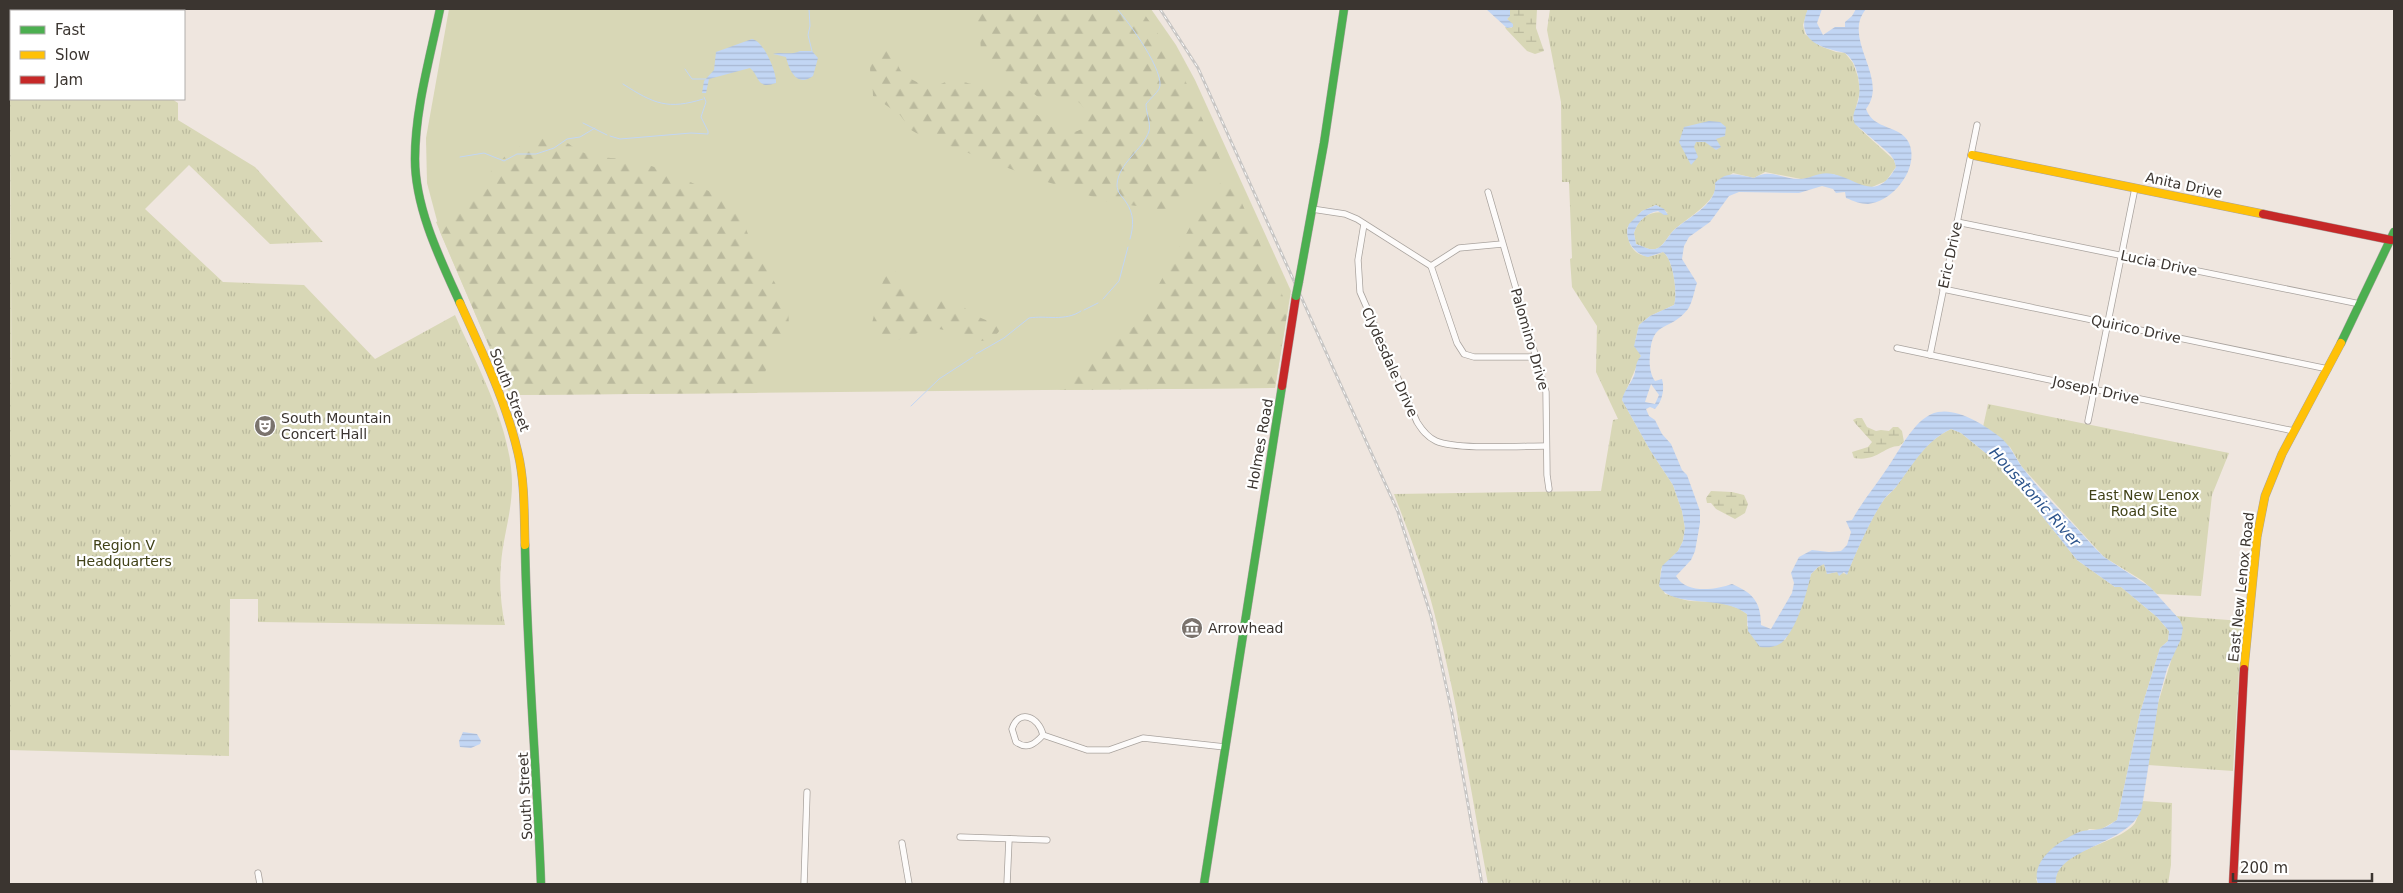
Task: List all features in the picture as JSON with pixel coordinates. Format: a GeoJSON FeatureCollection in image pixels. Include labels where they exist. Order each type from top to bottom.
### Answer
{"type":"FeatureCollection","features":[{"type":"Feature","properties":{"kind":"main road","name":"South Street"},"geometry":{"type":"LineString","coordinates":[[440,9],[418,120],[415,160],[424,214],[506,408],[520,456],[524,502],[527,643],[536,752],[542,884]]}},
{"type":"Feature","properties":{"kind":"main road","name":"Holmes Road"},"geometry":{"type":"LineString","coordinates":[[1204,884],[1212,844],[1225,746],[1298,281],[1312,209],[1344,9]]}},
{"type":"Feature","properties":{"kind":"main road","name":"Anita Drive"},"geometry":{"type":"LineString","coordinates":[[1972,155],[2391,240]]}},
{"type":"Feature","properties":{"kind":"main road","name":"East New Lenox Road"},"geometry":{"type":"LineString","coordinates":[[2233,884],[2242,691],[2258,530],[2269,483],[2294,431],[2328,369],[2394,232]]}},
{"type":"Feature","properties":{"kind":"street","name":"Eric Drive"},"geometry":{"type":"LineString","coordinates":[[1930,355],[1977,125]]}},
{"type":"Feature","properties":{"kind":"street"},"geometry":{"type":"LineString","coordinates":[[2088,421],[2135,188]]}},
{"type":"Feature","properties":{"kind":"street","name":"Palomino Drive"},"geometry":{"type":"LineString","coordinates":[[1488,192],[1547,398],[1546,446],[1549,489]]}},
{"type":"Feature","properties":{"kind":"street"},"geometry":{"type":"LineString","coordinates":[[1312,209],[1345,214],[1431,266],[1457,343],[1464,354],[1470,357],[1536,357]]}},
{"type":"Feature","properties":{"kind":"street","name":"Lucia Drive"},"geometry":{"type":"LineString","coordinates":[[1957,222],[2360,304]]}},
{"type":"Feature","properties":{"kind":"street","name":"Clydesdale Drive"},"geometry":{"type":"LineString","coordinates":[[1364,224],[1358,260],[1360,292],[1422,430],[1433,440],[1450,445],[1546,446]]}},
{"type":"Feature","properties":{"kind":"street"},"geometry":{"type":"LineString","coordinates":[[1431,266],[1458,248],[1502,244]]}},
{"type":"Feature","properties":{"kind":"street","name":"Quirico Drive"},"geometry":{"type":"LineString","coordinates":[[1943,289],[2328,369]]}},
{"type":"Feature","properties":{"kind":"street","name":"Joseph Drive"},"geometry":{"type":"LineString","coordinates":[[1897,348],[2294,431]]}},
{"type":"Feature","properties":{"kind":"street"},"geometry":{"type":"LineString","coordinates":[[1043,735],[1033,745],[1023,746],[1016,742],[1012,729],[1016,721],[1021,718],[1032,718],[1037,721],[1043,735],[1087,750],[1109,750],[1144,738],[1225,746]]}},
{"type":"Feature","properties":{"kind":"street"},"geometry":{"type":"LineString","coordinates":[[804,884],[807,792]]}},
{"type":"Feature","properties":{"kind":"street"},"geometry":{"type":"LineString","coordinates":[[960,838],[1047,840]]}},
{"type":"Feature","properties":{"kind":"street"},"geometry":{"type":"LineString","coordinates":[[1008,884],[1009,839]]}},
{"type":"Feature","properties":{"kind":"street"},"geometry":{"type":"LineString","coordinates":[[902,843],[909,884]]}},
{"type":"Feature","properties":{"kind":"street"},"geometry":{"type":"LineString","coordinates":[[258,873],[260,884]]}},
{"type":"Feature","properties":{"kind":"green space","name":"Region V Headquarters"},"geometry":{"type":"Polygon","coordinates":[[[9,9],[59,9],[60,10],[10,10],[10,100],[174,100],[178,103],[178,120],[255,167],[323,242],[270,244],[189,165],[145,209],[223,282],[304,285],[375,359],[455,315],[500,419],[510,463],[512,494],[500,572],[502,610],[505,625],[258,622],[258,599],[230,599],[229,756],[9,750],[9,399],[12,399],[9,9]]]}},
{"type":"Feature","properties":{"kind":"green space"},"geometry":{"type":"Polygon","coordinates":[[[59,9],[179,9],[179,10],[59,9]]]}},
{"type":"Feature","properties":{"kind":"green space"},"geometry":{"type":"Polygon","coordinates":[[[449,9],[1151,9],[1176,45],[1195,80],[1291,291],[1275,388],[510,395],[440,232],[427,183],[426,138],[449,9]]]}},
{"type":"Feature","properties":{"kind":"green space"},"geometry":{"type":"Polygon","coordinates":[[[966,9],[1141,9],[1177,62],[1220,159],[1179,197],[1170,216],[1137,206],[1112,203],[1032,177],[911,130],[900,115],[873,96],[870,66],[880,47],[894,51],[903,74],[928,88],[954,80],[980,86],[999,86],[1020,98],[1041,118],[1062,132],[1074,132],[1086,126],[1086,114],[1078,102],[1068,98],[1038,97],[981,52],[980,36],[970,21],[966,9]]]}},
{"type":"Feature","properties":{"kind":"green space"},"geometry":{"type":"Polygon","coordinates":[[[1510,9],[1537,9],[1536,28],[1544,51],[1535,54],[1527,51],[1506,29],[1505,27],[1512,28],[1507,19],[1510,9]]]}},
{"type":"Feature","properties":{"kind":"green space"},"geometry":{"type":"Polygon","coordinates":[[[1550,9],[1808,9],[1803,25],[1805,34],[1820,46],[1845,53],[1853,63],[1858,77],[1860,92],[1853,119],[1859,128],[1894,160],[1896,167],[1886,181],[1872,187],[1864,187],[1833,174],[1801,179],[1765,172],[1754,178],[1733,173],[1715,185],[1715,191],[1706,204],[1673,231],[1658,248],[1650,249],[1636,244],[1634,233],[1643,218],[1657,212],[1668,213],[1656,205],[1642,211],[1627,228],[1630,243],[1637,253],[1649,256],[1663,252],[1667,256],[1672,268],[1675,285],[1674,305],[1650,316],[1639,325],[1635,342],[1641,356],[1622,400],[1650,450],[1673,485],[1682,511],[1685,528],[1683,541],[1678,551],[1661,569],[1660,582],[1665,594],[1688,600],[1727,604],[1747,614],[1747,626],[1785,640],[1799,613],[1811,574],[1824,564],[1827,574],[1837,572],[1847,574],[1874,515],[1920,454],[1933,440],[1951,429],[1961,433],[2004,468],[2077,560],[2115,587],[2121,587],[2157,617],[2169,631],[2168,641],[2160,648],[2140,713],[2117,820],[2100,830],[2089,829],[2036,879],[2038,884],[1488,884],[1443,646],[1426,582],[1394,494],[1601,491],[1613,420],[1618,419],[1596,372],[1597,326],[1572,287],[1569,182],[1562,182],[1561,102],[1547,30],[1550,9]]]}},
{"type":"Feature","properties":{"kind":"green space"},"geometry":{"type":"Polygon","coordinates":[[[9,50],[12,399],[9,399],[9,50]]]}},
{"type":"Feature","properties":{"kind":"green space"},"geometry":{"type":"Polygon","coordinates":[[[538,136],[561,139],[590,155],[632,160],[659,169],[698,186],[736,206],[749,237],[788,306],[789,327],[770,356],[757,393],[510,395],[436,222],[449,217],[508,153],[538,136]]]}},
{"type":"Feature","properties":{"kind":"green space"},"geometry":{"type":"Polygon","coordinates":[[[1222,183],[1234,185],[1288,308],[1275,388],[1059,390],[1138,323],[1203,203],[1217,185],[1222,183]]]}},
{"type":"Feature","properties":{"kind":"green space"},"geometry":{"type":"Polygon","coordinates":[[[890,264],[912,293],[918,297],[958,304],[981,318],[1000,326],[1000,330],[994,337],[979,341],[939,329],[931,329],[895,340],[878,340],[871,327],[887,265],[890,264]]]}},
{"type":"Feature","properties":{"kind":"green space","name":"East New Lenox Road Site"},"geometry":{"type":"Polygon","coordinates":[[[1988,404],[2229,453],[2212,495],[2201,596],[2157,594],[2143,581],[2104,557],[2022,467],[2010,447],[1983,427],[1988,404]]]}},
{"type":"Feature","properties":{"kind":"green space"},"geometry":{"type":"Polygon","coordinates":[[[1862,418],[1867,427],[1876,431],[1889,431],[1893,427],[1898,427],[1902,431],[1904,442],[1899,446],[1889,448],[1869,458],[1854,458],[1852,452],[1868,447],[1872,442],[1853,420],[1862,418]]]}},
{"type":"Feature","properties":{"kind":"green space"},"geometry":{"type":"Polygon","coordinates":[[[1711,491],[1732,492],[1744,495],[1748,504],[1745,513],[1735,519],[1716,509],[1711,503],[1707,503],[1706,498],[1711,491]]]}},
{"type":"Feature","properties":{"kind":"green space"},"geometry":{"type":"Polygon","coordinates":[[[2176,616],[2242,621],[2233,771],[2148,765],[2158,703],[2174,651],[2180,620],[2176,616]]]}},
{"type":"Feature","properties":{"kind":"green space"},"geometry":{"type":"Polygon","coordinates":[[[2142,801],[2172,803],[2171,865],[2168,884],[2056,884],[2058,873],[2064,863],[2088,849],[2127,831],[2135,823],[2142,801]]]}},
{"type":"Feature","properties":{"kind":"water"},"geometry":{"type":"Polygon","coordinates":[[[1486,9],[1510,9],[1510,16],[1507,19],[1513,24],[1513,27],[1507,28],[1486,9]]]}},
{"type":"Feature","properties":{"kind":"water","name":"Housatonic River"},"geometry":{"type":"Polygon","coordinates":[[[1808,9],[1822,9],[1817,23],[1823,35],[1835,27],[1845,27],[1845,22],[1856,9],[1866,9],[1860,21],[1859,33],[1873,85],[1872,97],[1866,109],[1875,121],[1905,137],[1909,143],[1911,163],[1902,182],[1895,190],[1877,202],[1868,204],[1846,198],[1845,192],[1836,193],[1833,189],[1822,186],[1799,193],[1739,192],[1729,196],[1710,222],[1689,237],[1684,246],[1682,259],[1697,283],[1688,309],[1654,336],[1651,344],[1650,369],[1655,381],[1662,379],[1663,391],[1655,409],[1650,407],[1646,409],[1649,416],[1655,420],[1662,434],[1671,444],[1682,470],[1687,475],[1700,511],[1695,551],[1691,560],[1676,576],[1687,586],[1694,588],[1709,589],[1732,584],[1739,587],[1750,595],[1757,604],[1761,625],[1771,629],[1792,593],[1794,583],[1791,573],[1799,557],[1812,550],[1841,551],[1847,545],[1851,532],[1846,521],[1852,520],[1910,434],[1923,420],[1930,415],[1946,411],[1971,418],[2000,437],[2039,488],[2093,546],[2104,557],[2150,587],[2180,620],[2183,628],[2181,639],[2167,669],[2159,698],[2142,807],[2136,820],[2110,839],[2066,862],[2058,872],[2056,884],[2038,884],[2038,867],[2048,853],[2062,841],[2077,833],[2107,827],[2117,820],[2140,713],[2160,648],[2168,641],[2169,631],[2157,617],[2121,587],[2115,587],[2077,560],[2004,468],[1961,433],[1951,429],[1933,440],[1926,447],[1874,515],[1847,575],[1844,572],[1839,576],[1837,572],[1827,574],[1824,564],[1811,574],[1798,617],[1783,642],[1770,647],[1760,647],[1748,631],[1747,614],[1725,604],[1675,597],[1666,593],[1659,586],[1662,566],[1678,551],[1683,541],[1685,528],[1682,511],[1673,485],[1650,450],[1622,400],[1634,375],[1637,361],[1641,356],[1634,346],[1639,325],[1650,316],[1674,305],[1675,285],[1672,268],[1667,256],[1663,252],[1648,257],[1638,253],[1628,240],[1627,229],[1629,224],[1642,211],[1656,205],[1664,209],[1668,215],[1658,211],[1646,216],[1634,233],[1636,244],[1655,249],[1662,245],[1674,230],[1707,204],[1715,191],[1715,183],[1724,176],[1734,174],[1754,178],[1770,174],[1799,179],[1828,173],[1874,187],[1882,184],[1889,178],[1896,167],[1890,154],[1855,124],[1853,117],[1858,101],[1859,85],[1853,61],[1845,53],[1812,41],[1804,28],[1808,9]],[[1651,384],[1645,402],[1655,404],[1659,395],[1651,384]]]}},
{"type":"Feature","properties":{"kind":"water"},"geometry":{"type":"Polygon","coordinates":[[[752,39],[761,45],[769,58],[776,83],[765,85],[759,81],[750,68],[709,79],[706,93],[702,93],[704,81],[714,70],[716,52],[752,39]]]}},
{"type":"Feature","properties":{"kind":"water"},"geometry":{"type":"Polygon","coordinates":[[[812,51],[818,58],[813,76],[802,80],[798,79],[792,72],[786,57],[773,54],[812,51]]]}},
{"type":"Feature","properties":{"kind":"water"},"geometry":{"type":"Polygon","coordinates":[[[1709,121],[1720,122],[1726,127],[1725,136],[1716,139],[1721,147],[1716,150],[1705,142],[1696,142],[1694,147],[1698,157],[1691,165],[1679,142],[1684,127],[1709,121]]]}},
{"type":"Feature","properties":{"kind":"water"},"geometry":{"type":"Polygon","coordinates":[[[463,732],[477,734],[481,741],[480,744],[471,748],[460,747],[459,741],[463,732]]]}},
{"type":"Feature","properties":{"kind":"waterway"},"geometry":{"type":"LineString","coordinates":[[809,9],[810,26],[808,35],[812,51]]}},
{"type":"Feature","properties":{"kind":"waterway"},"geometry":{"type":"LineString","coordinates":[[1117,9],[1145,48],[1152,60],[1160,82],[1159,89],[1146,104],[1149,125],[1146,138],[1126,163],[1118,177],[1118,190],[1129,206],[1132,215],[1133,224],[1130,239]]}},
{"type":"Feature","properties":{"kind":"waterway"},"geometry":{"type":"LineString","coordinates":[[685,69],[692,79],[706,79]]}},
{"type":"Feature","properties":{"kind":"waterway"},"geometry":{"type":"LineString","coordinates":[[623,84],[661,103],[680,104],[703,99]]}},
{"type":"Feature","properties":{"kind":"waterway"},"geometry":{"type":"LineString","coordinates":[[610,136],[620,139],[691,133],[708,134],[701,117],[706,102],[704,97]]}},
{"type":"Feature","properties":{"kind":"waterway"},"geometry":{"type":"LineString","coordinates":[[583,123],[607,135]]}},
{"type":"Feature","properties":{"kind":"waterway"},"geometry":{"type":"LineString","coordinates":[[460,157],[484,153],[504,161],[517,154],[536,154],[554,148],[567,139],[580,137],[595,128]]}},
{"type":"Feature","properties":{"kind":"waterway"},"geometry":{"type":"LineString","coordinates":[[1103,299],[1119,281],[1128,247]]}},
{"type":"Feature","properties":{"kind":"waterway"},"geometry":{"type":"LineString","coordinates":[[1084,310],[1098,303]]}},
{"type":"Feature","properties":{"kind":"waterway"},"geometry":{"type":"LineString","coordinates":[[976,354],[1004,338],[1029,318],[1062,317],[1081,311]]}},
{"type":"Feature","properties":{"kind":"waterway"},"geometry":{"type":"LineString","coordinates":[[911,406],[939,379],[973,357]]}},
{"type":"Feature","properties":{"kind":"railway"},"geometry":{"type":"LineString","coordinates":[[1160,9],[1198,68],[1398,512],[1431,616],[1452,713],[1482,884]]}},
{"type":"Feature","properties":{"kind":"traffic: fast"},"geometry":{"type":"LineString","coordinates":[[440,9],[418,121],[415,159],[416,177],[419,196],[430,233],[460,303]]}},
{"type":"Feature","properties":{"kind":"traffic: fast"},"geometry":{"type":"LineString","coordinates":[[1299,281],[1324,143],[1344,9]]}},
{"type":"Feature","properties":{"kind":"traffic: fast"},"geometry":{"type":"LineString","coordinates":[[2341,343],[2394,232]]}},
{"type":"Feature","properties":{"kind":"traffic: fast"},"geometry":{"type":"LineString","coordinates":[[1296,296],[1299,281]]}},
{"type":"Feature","properties":{"kind":"traffic: fast"},"geometry":{"type":"LineString","coordinates":[[1204,884],[1282,386]]}},
{"type":"Feature","properties":{"kind":"traffic: fast"},"geometry":{"type":"LineString","coordinates":[[525,545],[541,884]]}},
{"type":"Feature","properties":{"kind":"traffic: slow"},"geometry":{"type":"LineString","coordinates":[[1972,155],[2263,214]]}},
{"type":"Feature","properties":{"kind":"traffic: slow"},"geometry":{"type":"LineString","coordinates":[[460,303],[493,377],[513,434],[522,475],[525,545]]}},
{"type":"Feature","properties":{"kind":"traffic: slow"},"geometry":{"type":"LineString","coordinates":[[2244,669],[2257,537],[2265,496],[2282,454],[2341,343]]}},
{"type":"Feature","properties":{"kind":"traffic: jam"},"geometry":{"type":"LineString","coordinates":[[2263,214],[2391,240]]}},
{"type":"Feature","properties":{"kind":"traffic: jam"},"geometry":{"type":"LineString","coordinates":[[1282,386],[1296,296]]}},
{"type":"Feature","properties":{"kind":"traffic: jam"},"geometry":{"type":"LineString","coordinates":[[2233,884],[2244,669]]}},
{"type":"Feature","properties":{"kind":"place","name":"South Mountain Concert Hall"},"geometry":{"type":"Point","coordinates":[265,426]}},
{"type":"Feature","properties":{"kind":"place","name":"Arrowhead"},"geometry":{"type":"Point","coordinates":[1192,628]}}]}
